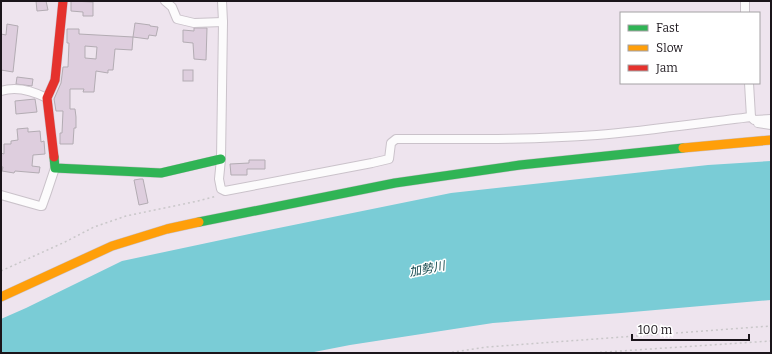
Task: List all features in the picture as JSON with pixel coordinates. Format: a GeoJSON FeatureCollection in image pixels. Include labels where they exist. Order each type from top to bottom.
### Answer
{"type":"FeatureCollection","features":[{"type":"Feature","properties":{"kind":"street"},"geometry":{"type":"LineString","coordinates":[[1,196],[42,206],[47,192],[54,168],[47,98],[55,80],[63,1]]}},
{"type":"Feature","properties":{"kind":"street"},"geometry":{"type":"LineString","coordinates":[[222,1],[221,159],[219,179],[221,189],[225,192],[389,159],[391,143],[396,140],[530,138],[590,135],[753,118],[771,119]]}},
{"type":"Feature","properties":{"kind":"street"},"geometry":{"type":"LineString","coordinates":[[745,1],[745,12]]}},
{"type":"Feature","properties":{"kind":"street"},"geometry":{"type":"LineString","coordinates":[[169,2],[177,19],[194,23],[223,22]]}},
{"type":"Feature","properties":{"kind":"street"},"geometry":{"type":"LineString","coordinates":[[749,84],[753,118],[759,124],[771,125]]}},
{"type":"Feature","properties":{"kind":"street"},"geometry":{"type":"LineString","coordinates":[[1,91],[27,90],[47,98]]}},
{"type":"Feature","properties":{"kind":"street"},"geometry":{"type":"LineString","coordinates":[[1,296],[112,246],[167,229],[210,219],[395,183],[520,165],[771,140]]}},
{"type":"Feature","properties":{"kind":"street"},"geometry":{"type":"LineString","coordinates":[[54,168],[161,173],[221,159]]}},
{"type":"Feature","properties":{"kind":"path"},"geometry":{"type":"LineString","coordinates":[[1,271],[65,242],[94,226],[126,216],[222,195],[225,192]]}},
{"type":"Feature","properties":{"kind":"path"},"geometry":{"type":"LineString","coordinates":[[447,353],[486,347],[771,326]]}},
{"type":"Feature","properties":{"kind":"path"},"geometry":{"type":"LineString","coordinates":[[590,353],[771,341]]}},
{"type":"Feature","properties":{"kind":"water","name":"加勢川"},"geometry":{"type":"Polygon","coordinates":[[[771,161],[771,300],[493,323],[350,345],[309,353],[1,353],[1,319],[122,261],[451,193],[708,165],[771,161]]]}},
{"type":"Feature","properties":{"kind":"building"},"geometry":{"type":"Polygon","coordinates":[[[36,1],[46,1],[48,10],[37,11],[36,1]]]}},
{"type":"Feature","properties":{"kind":"building"},"geometry":{"type":"Polygon","coordinates":[[[71,1],[93,2],[93,16],[83,16],[83,12],[71,11],[71,1]]]}},
{"type":"Feature","properties":{"kind":"building"},"geometry":{"type":"Polygon","coordinates":[[[135,23],[158,27],[156,36],[149,35],[148,39],[133,37],[135,23]]]}},
{"type":"Feature","properties":{"kind":"building"},"geometry":{"type":"Polygon","coordinates":[[[7,24],[18,26],[13,72],[1,70],[1,34],[6,35],[7,24]]]}},
{"type":"Feature","properties":{"kind":"building"},"geometry":{"type":"Polygon","coordinates":[[[194,28],[207,28],[206,60],[194,59],[193,43],[183,42],[183,30],[194,31],[194,28]]]}},
{"type":"Feature","properties":{"kind":"building"},"geometry":{"type":"Polygon","coordinates":[[[67,29],[79,29],[79,34],[133,37],[132,50],[115,49],[113,70],[108,70],[108,73],[96,71],[94,92],[83,92],[84,89],[70,89],[70,109],[75,109],[76,128],[74,128],[73,144],[60,144],[63,111],[56,111],[54,99],[61,83],[63,67],[68,67],[69,43],[67,43],[67,29]],[[85,46],[85,58],[96,59],[97,47],[85,46]]]}},
{"type":"Feature","properties":{"kind":"building"},"geometry":{"type":"Polygon","coordinates":[[[183,70],[193,70],[193,81],[183,81],[183,70]]]}},
{"type":"Feature","properties":{"kind":"building"},"geometry":{"type":"Polygon","coordinates":[[[17,77],[33,79],[32,86],[16,84],[17,77]]]}},
{"type":"Feature","properties":{"kind":"building"},"geometry":{"type":"Polygon","coordinates":[[[35,99],[37,112],[16,114],[15,101],[35,99]]]}},
{"type":"Feature","properties":{"kind":"building"},"geometry":{"type":"Polygon","coordinates":[[[28,128],[28,132],[40,131],[41,142],[44,141],[45,154],[33,155],[32,166],[40,167],[39,173],[15,171],[14,173],[2,171],[3,167],[1,167],[1,153],[4,154],[4,144],[11,144],[11,141],[18,140],[17,129],[28,128]]]}},
{"type":"Feature","properties":{"kind":"building"},"geometry":{"type":"Polygon","coordinates":[[[249,160],[265,160],[265,169],[247,169],[247,175],[231,175],[230,164],[249,163],[249,160]]]}},
{"type":"Feature","properties":{"kind":"building"},"geometry":{"type":"Polygon","coordinates":[[[143,179],[148,203],[139,205],[134,180],[143,179]]]}},
{"type":"Feature","properties":{"kind":"traffic: fast"},"geometry":{"type":"LineString","coordinates":[[199,222],[395,183],[520,165],[683,148]]}},
{"type":"Feature","properties":{"kind":"traffic: fast"},"geometry":{"type":"LineString","coordinates":[[54,157],[55,168],[161,173],[221,159]]}},
{"type":"Feature","properties":{"kind":"traffic: slow"},"geometry":{"type":"LineString","coordinates":[[683,148],[771,140]]}},
{"type":"Feature","properties":{"kind":"traffic: slow"},"geometry":{"type":"LineString","coordinates":[[1,297],[112,246],[167,229],[199,222]]}},
{"type":"Feature","properties":{"kind":"traffic: jam"},"geometry":{"type":"LineString","coordinates":[[54,157],[47,98],[55,80],[63,1]]}}]}
